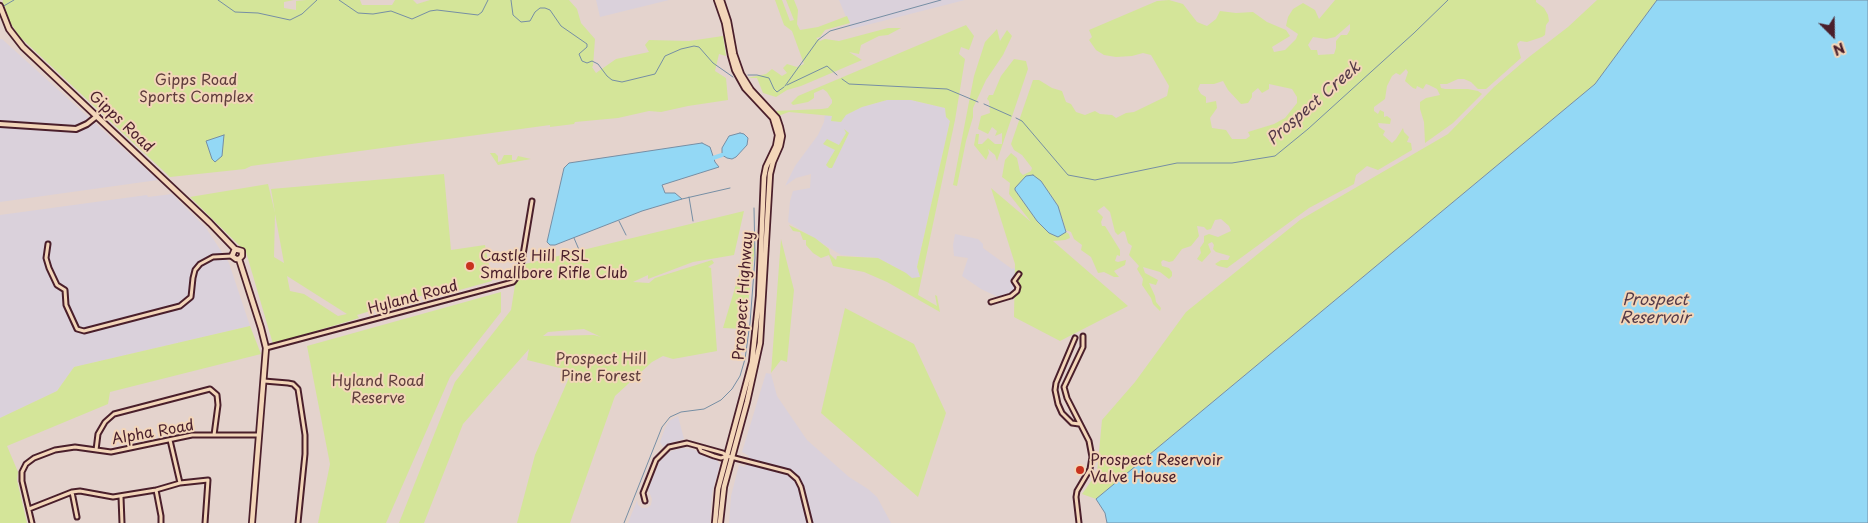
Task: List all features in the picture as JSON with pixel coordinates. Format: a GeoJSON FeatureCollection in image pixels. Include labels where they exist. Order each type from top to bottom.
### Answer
{"type":"FeatureCollection","features":[{"type":"Feature","properties":{"kind":"main road"},"geometry":{"type":"LineString","coordinates":[[717,0],[733,59]]}},
{"type":"Feature","properties":{"kind":"main road"},"geometry":{"type":"LineString","coordinates":[[721,0],[730,28],[733,59]]}},
{"type":"Feature","properties":{"kind":"main road","name":"Gipps Road"},"geometry":{"type":"LineString","coordinates":[[0,6],[9,29],[18,42],[228,240],[235,249]]}},
{"type":"Feature","properties":{"kind":"main road","name":"Prospect Highway"},"geometry":{"type":"LineString","coordinates":[[720,523],[722,494],[752,362],[759,303],[764,175],[778,139],[774,121],[743,82],[733,59]]}},
{"type":"Feature","properties":{"kind":"main road"},"geometry":{"type":"LineString","coordinates":[[239,259],[232,256],[235,249],[242,251],[242,256],[239,259],[266,348],[252,523]]}},
{"type":"Feature","properties":{"kind":"main road","name":"Prospect Highway"},"geometry":{"type":"LineString","coordinates":[[714,523],[716,497],[730,457]]}},
{"type":"Feature","properties":{"kind":"street"},"geometry":{"type":"LineString","coordinates":[[0,124],[76,129],[87,124],[97,116]]}},
{"type":"Feature","properties":{"kind":"street","name":"Hyland Road"},"geometry":{"type":"LineString","coordinates":[[266,348],[513,282],[520,273],[532,201]]}},
{"type":"Feature","properties":{"kind":"street"},"geometry":{"type":"LineString","coordinates":[[48,244],[46,258],[49,268],[57,285],[64,290],[66,305],[77,329],[84,331],[180,306],[191,297],[195,270],[200,264],[213,257],[232,256]]}},
{"type":"Feature","properties":{"kind":"street"},"geometry":{"type":"LineString","coordinates":[[991,302],[1010,296],[1017,291],[1018,287],[1014,281],[1019,274]]}},
{"type":"Feature","properties":{"kind":"street"},"geometry":{"type":"LineString","coordinates":[[1078,523],[1077,491],[1088,474],[1092,457],[1089,441],[1064,392],[1064,387],[1084,344],[1083,336]]}},
{"type":"Feature","properties":{"kind":"street"},"geometry":{"type":"LineString","coordinates":[[1075,338],[1055,390],[1062,413],[1072,422],[1080,424]]}},
{"type":"Feature","properties":{"kind":"street"},"geometry":{"type":"LineString","coordinates":[[264,382],[293,384],[298,389],[305,435],[305,454],[298,523]]}},
{"type":"Feature","properties":{"kind":"street"},"geometry":{"type":"LineString","coordinates":[[96,450],[98,434],[105,422],[114,414],[210,389],[217,395],[218,405],[214,435]]}},
{"type":"Feature","properties":{"kind":"street","name":"Alpha Road"},"geometry":{"type":"LineString","coordinates":[[32,523],[22,481],[22,472],[26,464],[34,458],[75,446],[111,452],[192,435],[259,435]]}},
{"type":"Feature","properties":{"kind":"street"},"geometry":{"type":"LineString","coordinates":[[170,440],[180,483]]}},
{"type":"Feature","properties":{"kind":"street"},"geometry":{"type":"LineString","coordinates":[[644,501],[643,493],[653,466],[662,452],[669,447],[683,443],[699,447],[701,450],[721,458],[730,457],[789,472],[797,479],[801,487],[810,523]]}},
{"type":"Feature","properties":{"kind":"street"},"geometry":{"type":"LineString","coordinates":[[28,509],[72,492],[80,491],[106,497],[121,497],[180,483],[208,480],[205,523]]}},
{"type":"Feature","properties":{"kind":"street"},"geometry":{"type":"LineString","coordinates":[[156,490],[161,516],[160,523]]}},
{"type":"Feature","properties":{"kind":"street"},"geometry":{"type":"LineString","coordinates":[[72,492],[77,517]]}},
{"type":"Feature","properties":{"kind":"street"},"geometry":{"type":"LineString","coordinates":[[121,497],[122,523]]}},
{"type":"Feature","properties":{"kind":"shaded area"},"geometry":{"type":"Polygon","coordinates":[[[596,0],[669,0],[600,17],[596,0]]]}},
{"type":"Feature","properties":{"kind":"shaded area"},"geometry":{"type":"Polygon","coordinates":[[[839,0],[965,0],[851,29],[839,0]]]}},
{"type":"Feature","properties":{"kind":"shaded area"},"geometry":{"type":"Polygon","coordinates":[[[0,39],[2,39],[158,180],[0,202],[0,39]]]}},
{"type":"Feature","properties":{"kind":"shaded area"},"geometry":{"type":"Polygon","coordinates":[[[887,100],[911,100],[945,108],[950,121],[917,267],[920,277],[912,279],[906,273],[878,258],[841,255],[788,222],[793,191],[810,188],[811,174],[796,178],[785,186],[795,166],[818,135],[825,115],[832,116],[831,121],[862,107],[887,100]]]}},
{"type":"Feature","properties":{"kind":"shaded area"},"geometry":{"type":"Polygon","coordinates":[[[172,194],[206,228],[229,263],[250,326],[74,367],[57,391],[0,418],[0,215],[147,195],[148,197],[172,194]]]}},
{"type":"Feature","properties":{"kind":"shaded area"},"geometry":{"type":"Polygon","coordinates":[[[955,234],[978,239],[983,244],[983,248],[1022,274],[1016,296],[1006,301],[1004,296],[998,297],[981,289],[962,276],[968,258],[954,256],[955,234]]]}},
{"type":"Feature","properties":{"kind":"shaded area"},"geometry":{"type":"Polygon","coordinates":[[[766,373],[771,374],[777,396],[807,440],[849,477],[877,497],[891,523],[729,523],[731,496],[739,465],[745,467],[749,456],[742,452],[766,373]]]}},
{"type":"Feature","properties":{"kind":"shaded area"},"geometry":{"type":"Polygon","coordinates":[[[678,416],[684,439],[663,447],[660,442],[665,428],[669,421],[678,416]]]}},
{"type":"Feature","properties":{"kind":"shaded area"},"geometry":{"type":"Polygon","coordinates":[[[683,448],[692,449],[717,460],[720,465],[712,493],[710,523],[628,523],[637,500],[638,505],[642,508],[647,508],[651,505],[652,499],[648,489],[660,461],[671,451],[683,448]]]}},
{"type":"Feature","properties":{"kind":"green space","name":"Gipps Road Sports Complex"},"geometry":{"type":"Polygon","coordinates":[[[3,0],[294,0],[284,2],[284,8],[296,10],[296,1],[306,0],[360,0],[362,5],[392,5],[395,0],[413,0],[417,4],[430,0],[569,0],[577,9],[581,23],[595,39],[592,67],[596,73],[616,59],[649,52],[645,45],[649,40],[689,41],[723,36],[726,56],[719,54],[715,71],[726,78],[728,100],[661,112],[649,111],[618,118],[575,122],[574,124],[550,127],[550,125],[251,166],[245,169],[170,177],[19,36],[8,19],[5,7],[2,7],[3,0]]]}},
{"type":"Feature","properties":{"kind":"green space"},"geometry":{"type":"Polygon","coordinates":[[[775,0],[782,0],[790,21],[794,20],[786,0],[794,0],[798,10],[797,24],[800,30],[818,27],[847,16],[850,23],[825,30],[820,37],[816,38],[820,41],[825,39],[839,41],[888,28],[901,28],[861,45],[859,54],[849,52],[862,60],[787,90],[776,97],[763,93],[757,78],[747,78],[766,74],[772,69],[782,76],[787,73],[783,68],[787,64],[797,67],[804,64],[792,31],[784,25],[775,0]]]}},
{"type":"Feature","properties":{"kind":"green space"},"geometry":{"type":"Polygon","coordinates":[[[1169,0],[1183,4],[1197,22],[1207,26],[1216,19],[1220,11],[1236,13],[1253,12],[1267,22],[1286,30],[1290,36],[1272,47],[1274,52],[1285,50],[1296,39],[1298,34],[1286,26],[1288,17],[1293,9],[1303,3],[1315,10],[1319,19],[1335,0],[1536,0],[1544,8],[1549,21],[1546,25],[1545,35],[1527,42],[1520,41],[1517,44],[1521,58],[1486,89],[1478,89],[1471,82],[1464,79],[1440,84],[1441,88],[1445,89],[1468,89],[1482,94],[1453,123],[1425,143],[1424,122],[1420,102],[1426,98],[1440,95],[1437,89],[1426,84],[1423,89],[1417,86],[1416,89],[1413,88],[1405,81],[1408,72],[1406,69],[1400,75],[1396,73],[1392,76],[1387,86],[1385,99],[1374,107],[1374,111],[1378,114],[1380,110],[1384,112],[1384,117],[1387,116],[1391,119],[1390,124],[1378,123],[1379,127],[1385,131],[1383,135],[1392,143],[1403,128],[1409,137],[1407,142],[1411,143],[1412,150],[1378,170],[1367,166],[1356,175],[1354,184],[1309,208],[1227,268],[1215,264],[1221,260],[1228,260],[1230,256],[1216,252],[1213,249],[1214,245],[1212,242],[1208,244],[1211,252],[1202,262],[1197,259],[1201,253],[1200,248],[1204,242],[1204,236],[1209,234],[1218,237],[1231,231],[1229,226],[1221,219],[1215,220],[1211,229],[1207,230],[1204,227],[1197,226],[1199,236],[1191,246],[1182,249],[1173,261],[1163,260],[1161,262],[1162,266],[1169,268],[1172,272],[1172,276],[1169,279],[1160,272],[1143,267],[1145,273],[1158,280],[1156,285],[1149,283],[1156,302],[1161,308],[1160,311],[1153,304],[1142,285],[1143,279],[1137,269],[1139,266],[1129,255],[1132,246],[1128,243],[1125,232],[1123,231],[1118,235],[1115,232],[1110,212],[1104,206],[1097,211],[1103,217],[1102,226],[1105,226],[1120,250],[1120,256],[1117,255],[1115,261],[1126,260],[1125,265],[1114,271],[1119,277],[1114,277],[1104,272],[1098,273],[1091,257],[1081,250],[1082,245],[1074,239],[1071,232],[1066,230],[1058,206],[1041,181],[1015,190],[1037,221],[1049,233],[1058,236],[1066,232],[1069,234],[1070,238],[1053,241],[1128,306],[1060,341],[1014,317],[1015,264],[991,188],[1031,222],[1009,194],[1010,183],[1002,177],[1005,160],[1011,153],[1017,158],[1020,172],[1023,175],[1031,171],[1032,168],[1022,155],[1014,150],[1011,144],[1033,80],[1039,80],[1052,88],[1062,91],[1066,102],[1071,104],[1076,112],[1085,115],[1095,111],[1100,114],[1112,115],[1116,118],[1126,113],[1134,112],[1167,96],[1169,86],[1151,55],[1143,53],[1116,57],[1104,55],[1096,50],[1089,40],[1092,37],[1089,30],[1157,1],[1169,0]],[[1350,24],[1335,37],[1326,39],[1313,37],[1308,45],[1311,50],[1317,50],[1318,55],[1334,54],[1336,41],[1341,35],[1347,35],[1350,30],[1350,24]],[[1223,81],[1214,84],[1200,84],[1198,89],[1206,97],[1206,103],[1216,101],[1217,108],[1210,118],[1212,128],[1226,130],[1232,139],[1246,139],[1250,136],[1248,132],[1274,124],[1285,118],[1297,103],[1297,97],[1292,89],[1269,84],[1269,89],[1262,93],[1258,88],[1252,93],[1248,103],[1241,104],[1228,90],[1223,81]]]}},
{"type":"Feature","properties":{"kind":"green space"},"geometry":{"type":"Polygon","coordinates":[[[1597,0],[1657,0],[1595,84],[1096,499],[1082,494],[1097,473],[1102,420],[1135,382],[1186,312],[1300,220],[1448,134],[1494,87],[1568,27],[1597,0]]]}},
{"type":"Feature","properties":{"kind":"green space"},"geometry":{"type":"Polygon","coordinates":[[[966,25],[974,36],[969,50],[961,47],[959,54],[965,59],[955,120],[918,295],[937,306],[935,295],[937,296],[940,312],[887,282],[864,272],[833,266],[829,255],[821,258],[813,253],[806,245],[806,240],[803,240],[800,232],[793,231],[789,225],[815,238],[829,249],[830,254],[836,260],[837,256],[878,258],[912,278],[920,277],[917,267],[950,121],[946,117],[945,108],[911,100],[887,100],[862,107],[846,115],[841,122],[831,121],[832,116],[789,112],[778,116],[774,111],[828,108],[832,100],[823,89],[814,93],[814,98],[808,102],[793,105],[791,103],[798,96],[966,25]]]}},
{"type":"Feature","properties":{"kind":"green space"},"geometry":{"type":"Polygon","coordinates":[[[997,29],[1000,41],[1007,30],[1012,36],[1003,55],[986,80],[973,108],[973,117],[957,186],[953,185],[974,76],[985,42],[997,29]]]}},
{"type":"Feature","properties":{"kind":"green space"},"geometry":{"type":"Polygon","coordinates":[[[1014,59],[1026,61],[1028,69],[997,161],[995,155],[988,149],[989,153],[986,160],[974,145],[976,134],[979,134],[978,144],[982,144],[988,138],[995,144],[1002,144],[1002,133],[995,136],[997,131],[992,127],[988,134],[978,129],[981,116],[990,113],[989,101],[987,99],[989,95],[993,95],[1001,76],[1014,59]]]}},
{"type":"Feature","properties":{"kind":"green space"},"geometry":{"type":"Polygon","coordinates":[[[844,129],[849,133],[832,168],[829,168],[826,165],[835,150],[823,144],[827,139],[839,145],[846,133],[844,129]]]}},
{"type":"Feature","properties":{"kind":"green space"},"geometry":{"type":"Polygon","coordinates":[[[490,153],[495,153],[498,156],[498,162],[501,161],[504,155],[512,155],[512,160],[516,160],[518,156],[531,159],[498,165],[490,153]]]}},
{"type":"Feature","properties":{"kind":"green space"},"geometry":{"type":"Polygon","coordinates":[[[444,174],[451,250],[485,245],[492,281],[456,291],[454,286],[357,315],[359,318],[273,344],[246,252],[190,197],[268,184],[275,213],[271,189],[444,174]],[[275,214],[274,257],[284,263],[275,214]],[[287,276],[290,291],[304,294],[338,316],[347,314],[287,276]]]}},
{"type":"Feature","properties":{"kind":"green space","name":"Prospect Hill Pine Forest"},"geometry":{"type":"Polygon","coordinates":[[[744,211],[734,255],[693,262],[648,279],[648,275],[633,282],[649,283],[655,278],[712,260],[714,263],[708,267],[711,268],[717,351],[673,359],[663,356],[652,362],[615,396],[570,523],[517,523],[535,455],[572,371],[527,360],[529,349],[463,424],[424,523],[399,523],[455,382],[511,310],[515,285],[523,275],[525,264],[744,211]],[[584,329],[548,332],[543,336],[594,335],[601,337],[584,329]]]}},
{"type":"Feature","properties":{"kind":"green space"},"geometry":{"type":"Polygon","coordinates":[[[751,234],[755,246],[745,329],[723,328],[751,234]]]}},
{"type":"Feature","properties":{"kind":"green space"},"geometry":{"type":"Polygon","coordinates":[[[781,239],[794,290],[787,362],[781,360],[771,373],[781,239]]]}},
{"type":"Feature","properties":{"kind":"green space","name":"Hyland Road Reserve"},"geometry":{"type":"Polygon","coordinates":[[[501,292],[501,312],[450,377],[386,523],[318,523],[330,464],[307,346],[501,292]]]}},
{"type":"Feature","properties":{"kind":"green space"},"geometry":{"type":"Polygon","coordinates":[[[845,308],[914,344],[946,413],[918,497],[821,413],[845,308]]]}},
{"type":"Feature","properties":{"kind":"green space"},"geometry":{"type":"Polygon","coordinates":[[[250,326],[261,354],[110,392],[108,404],[7,446],[18,472],[17,480],[27,523],[0,523],[0,418],[57,391],[74,367],[250,326]]]}},
{"type":"Feature","properties":{"kind":"water","name":"Prospect Reservoir"},"geometry":{"type":"Polygon","coordinates":[[[1657,0],[1868,0],[1868,523],[1107,523],[1105,513],[1096,499],[1595,84],[1657,0]]]}},
{"type":"Feature","properties":{"kind":"water"},"geometry":{"type":"Polygon","coordinates":[[[740,133],[748,138],[747,145],[732,159],[722,155],[722,148],[729,136],[740,133]]]}},
{"type":"Feature","properties":{"kind":"water"},"geometry":{"type":"Polygon","coordinates":[[[224,135],[222,156],[215,162],[212,159],[206,141],[224,135]]]}},
{"type":"Feature","properties":{"kind":"water"},"geometry":{"type":"Polygon","coordinates":[[[702,143],[710,147],[715,162],[719,167],[662,185],[665,193],[675,193],[682,199],[642,211],[555,245],[550,245],[547,242],[564,168],[569,163],[702,143]]]}},
{"type":"Feature","properties":{"kind":"water"},"geometry":{"type":"Polygon","coordinates":[[[1033,175],[1041,181],[1058,206],[1066,232],[1058,237],[1049,233],[1037,221],[1015,190],[1026,176],[1033,175]]]}},
{"type":"Feature","properties":{"kind":"waterway","name":"Prospect Creek"},"geometry":{"type":"LineString","coordinates":[[2,7],[14,0]]}},
{"type":"Feature","properties":{"kind":"waterway","name":"Prospect Creek"},"geometry":{"type":"LineString","coordinates":[[218,0],[235,12],[258,13],[290,20],[302,14],[317,0]]}},
{"type":"Feature","properties":{"kind":"waterway","name":"Prospect Creek"},"geometry":{"type":"LineString","coordinates":[[339,0],[358,13],[373,14],[391,11],[412,19],[437,10],[478,15],[482,12],[488,0]]}},
{"type":"Feature","properties":{"kind":"waterway","name":"Prospect Creek"},"geometry":{"type":"LineString","coordinates":[[511,0],[513,15],[521,22],[530,21],[535,12],[540,8],[550,10],[561,26],[587,44],[587,47],[579,54],[582,61],[587,63],[592,61],[598,64],[612,80],[622,82],[655,74],[665,56],[694,46],[699,47],[713,63],[733,77]]}},
{"type":"Feature","properties":{"kind":"waterway"},"geometry":{"type":"LineString","coordinates":[[785,86],[818,40],[830,31],[941,0]]}},
{"type":"Feature","properties":{"kind":"waterway","name":"Prospect Creek"},"geometry":{"type":"LineString","coordinates":[[1016,118],[1022,121],[1068,175],[1095,180],[1177,163],[1232,163],[1275,156],[1308,129],[1448,0]]}},
{"type":"Feature","properties":{"kind":"waterway","name":"Prospect Creek"},"geometry":{"type":"LineString","coordinates":[[787,85],[827,66],[837,75]]}},
{"type":"Feature","properties":{"kind":"waterway","name":"Prospect Creek"},"geometry":{"type":"LineString","coordinates":[[748,75],[769,78],[777,92],[784,87]]}},
{"type":"Feature","properties":{"kind":"waterway","name":"Prospect Creek"},"geometry":{"type":"LineString","coordinates":[[842,79],[849,84],[947,89],[978,102]]}},
{"type":"Feature","properties":{"kind":"waterway","name":"Prospect Creek"},"geometry":{"type":"LineString","coordinates":[[984,104],[1011,116]]}},
{"type":"Feature","properties":{"kind":"waterway"},"geometry":{"type":"LineString","coordinates":[[713,158],[722,155]]}},
{"type":"Feature","properties":{"kind":"waterway"},"geometry":{"type":"LineString","coordinates":[[682,199],[730,188]]}},
{"type":"Feature","properties":{"kind":"waterway"},"geometry":{"type":"LineString","coordinates":[[689,197],[693,221]]}},
{"type":"Feature","properties":{"kind":"waterway"},"geometry":{"type":"LineString","coordinates":[[624,523],[662,427],[670,417],[681,412],[704,409],[721,400],[732,389],[740,376],[745,359],[750,323],[755,258],[754,208]]}},
{"type":"Feature","properties":{"kind":"waterway"},"geometry":{"type":"LineString","coordinates":[[619,221],[626,235]]}},
{"type":"Feature","properties":{"kind":"waterway"},"geometry":{"type":"LineString","coordinates":[[574,238],[580,252]]}},
{"type":"Feature","properties":{"kind":"place","name":"Castle Hill RSL Smallbore Rifle Club"},"geometry":{"type":"Point","coordinates":[470,266]}},
{"type":"Feature","properties":{"kind":"place","name":"Prospect Reservoir Valve House"},"geometry":{"type":"Point","coordinates":[1080,470]}}]}
